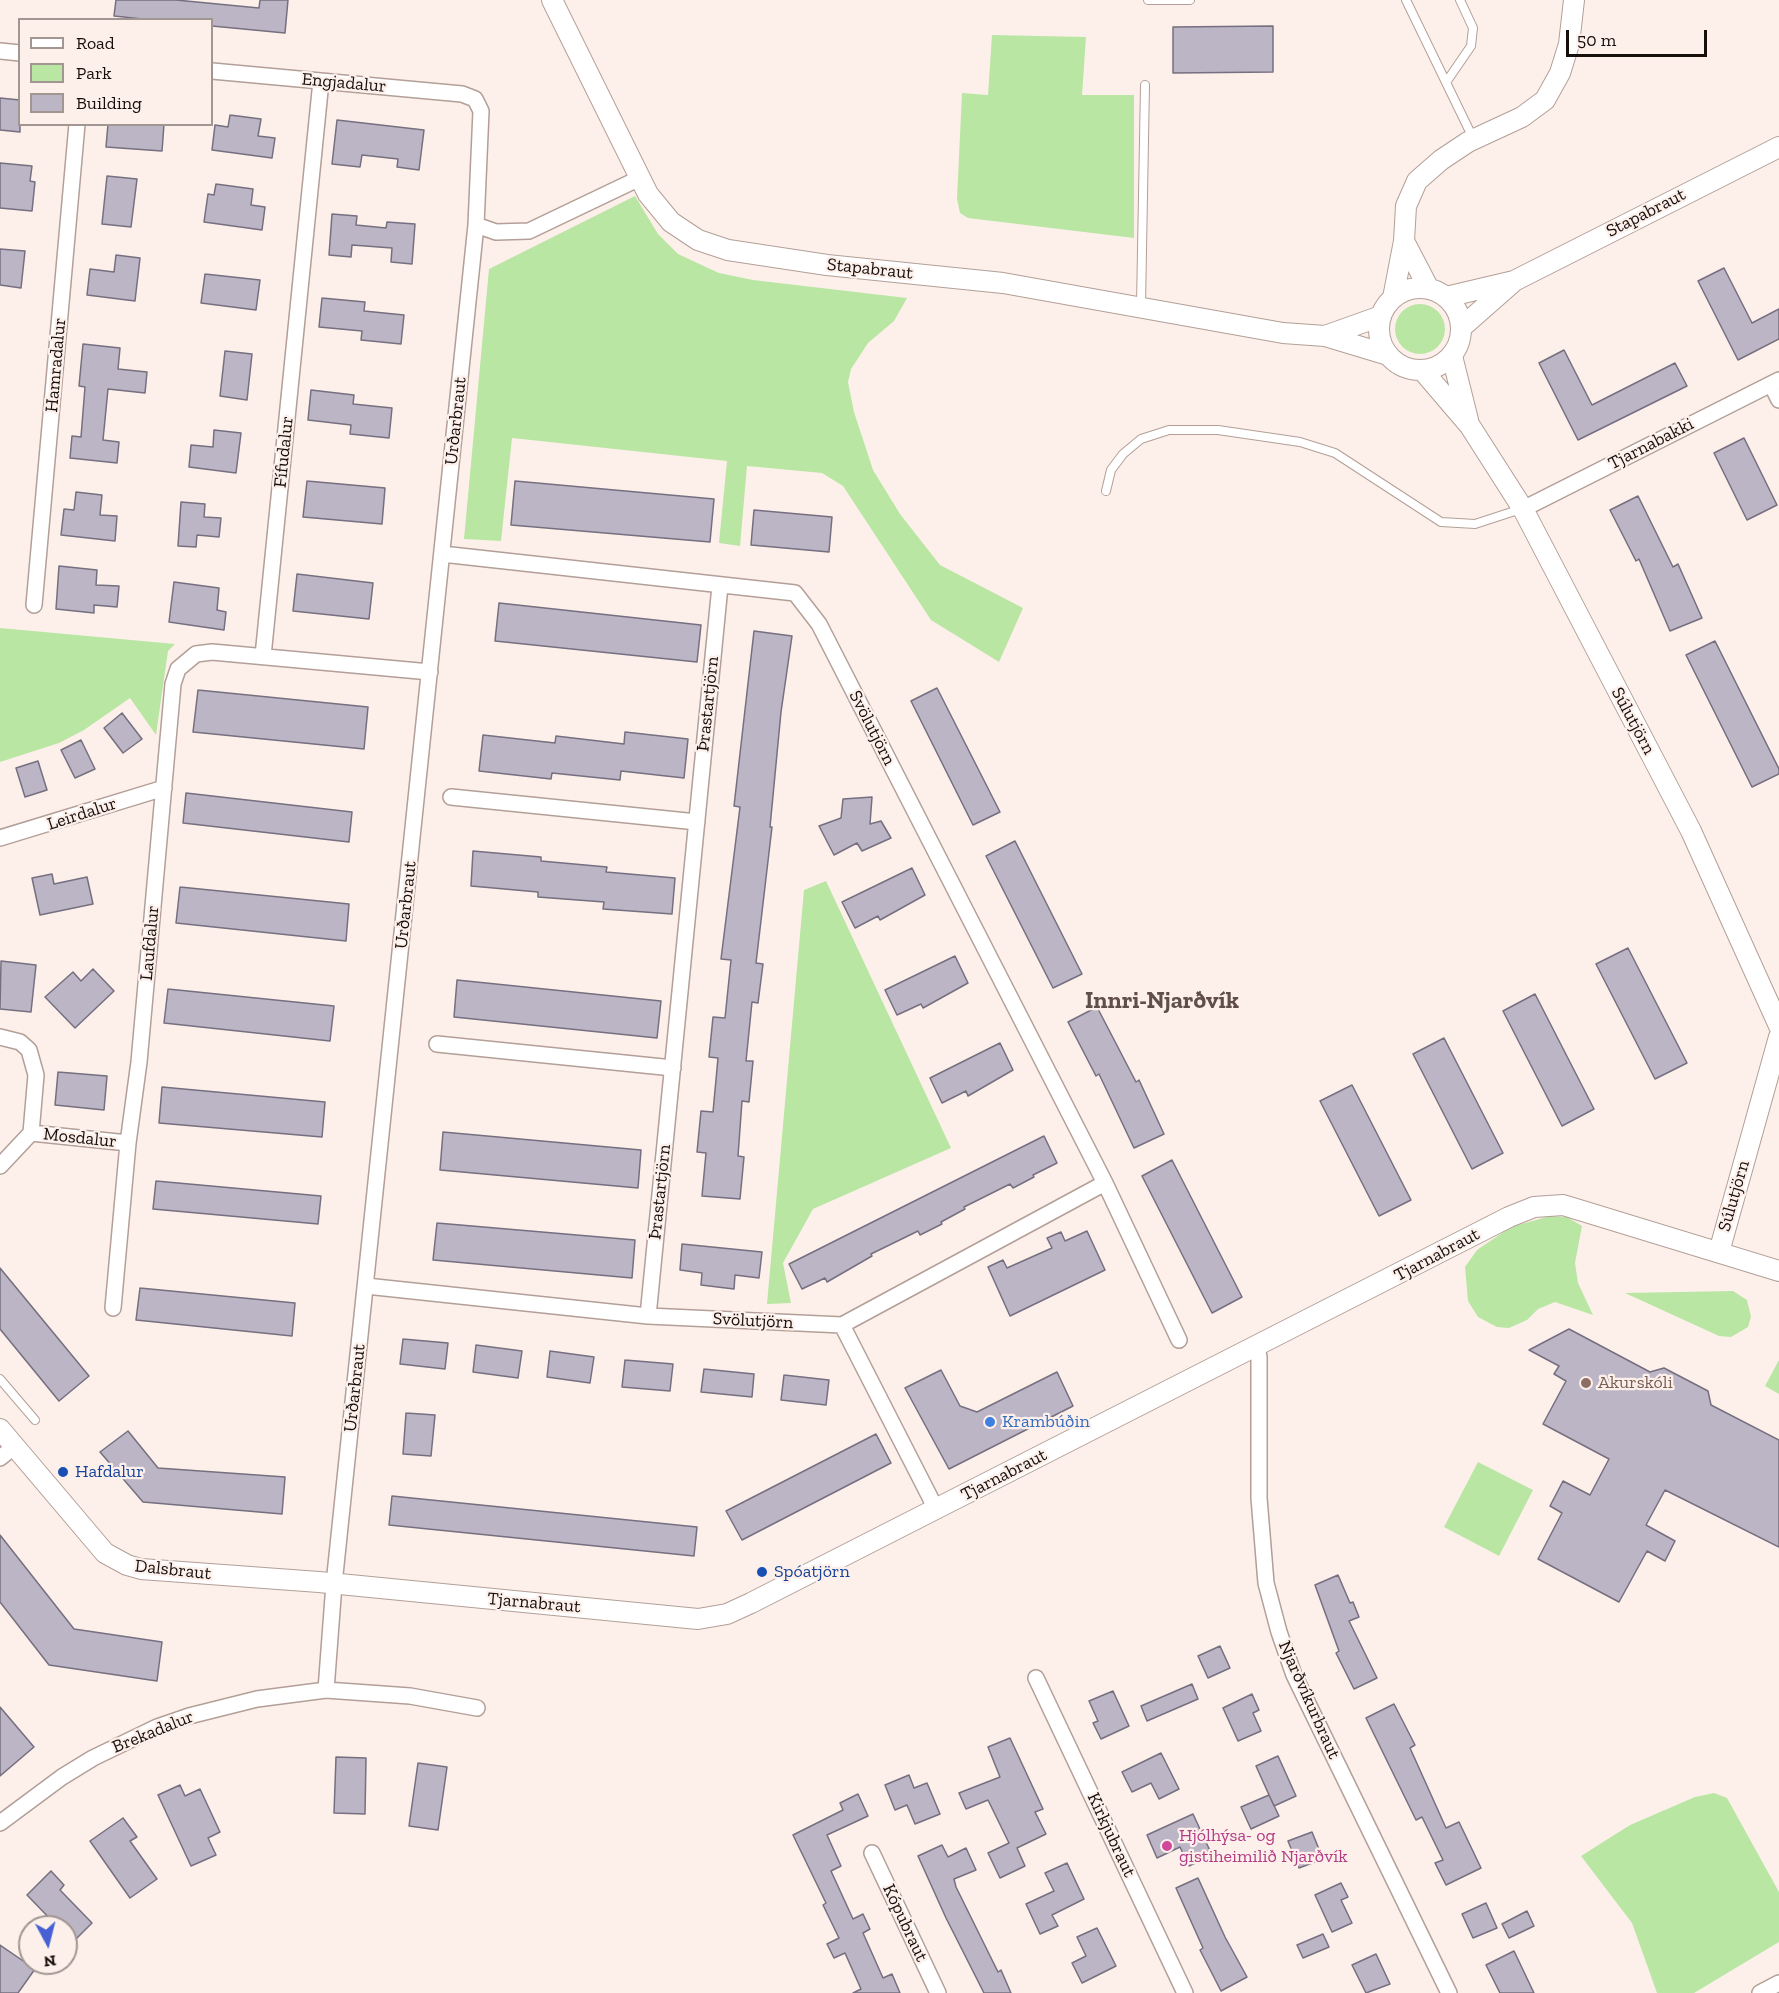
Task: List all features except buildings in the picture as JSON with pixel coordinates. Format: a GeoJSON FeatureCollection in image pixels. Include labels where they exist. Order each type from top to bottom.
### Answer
{"type":"FeatureCollection","features":[{"type":"Feature","properties":{"kind":"street","name":"Stapabraut"},"geometry":{"type":"LineString","coordinates":[[552,0],[658,209],[690,236],[712,246],[827,265],[1003,283],[1283,333],[1325,336],[1388,355],[1410,370],[1423,371]]}},
{"type":"Feature","properties":{"kind":"street"},"geometry":{"type":"LineString","coordinates":[[1388,355],[1381,343],[1379,330],[1381,316],[1393,298],[1404,241],[1407,206],[1417,181],[1441,160],[1474,139],[1522,117],[1545,100],[1560,73],[1569,44],[1574,0]]}},
{"type":"Feature","properties":{"kind":"street"},"geometry":{"type":"LineString","coordinates":[[0,51],[18,53]]}},
{"type":"Feature","properties":{"kind":"street","name":"Engjadalur"},"geometry":{"type":"LineString","coordinates":[[213,71],[462,94],[475,99]]}},
{"type":"Feature","properties":{"kind":"street","name":"Fífudalur"},"geometry":{"type":"LineString","coordinates":[[263,656],[321,81]]}},
{"type":"Feature","properties":{"kind":"street","name":"Urðarbraut"},"geometry":{"type":"LineString","coordinates":[[334,1584],[476,225],[481,111],[475,99]]}},
{"type":"Feature","properties":{"kind":"street","name":"Hamradalur"},"geometry":{"type":"LineString","coordinates":[[34,605],[77,126]]}},
{"type":"Feature","properties":{"kind":"street","name":"Stapabraut"},"geometry":{"type":"LineString","coordinates":[[1462,327],[1514,281],[1779,147]]}},
{"type":"Feature","properties":{"kind":"street"},"geometry":{"type":"LineString","coordinates":[[476,225],[496,232],[530,231],[640,177]]}},
{"type":"Feature","properties":{"kind":"street"},"geometry":{"type":"LineString","coordinates":[[1404,241],[1438,293],[1460,316],[1462,327],[1458,347],[1452,356],[1444,363],[1423,371]]}},
{"type":"Feature","properties":{"kind":"street","name":"Stapabraut"},"geometry":{"type":"LineString","coordinates":[[1393,298],[1404,291],[1438,293],[1514,281]]}},
{"type":"Feature","properties":{"kind":"street","name":"Stapabraut"},"geometry":{"type":"LineString","coordinates":[[1325,336],[1381,316]]}},
{"type":"Feature","properties":{"kind":"street","name":"Súlutjörn"},"geometry":{"type":"LineString","coordinates":[[1452,356],[1470,426]]}},
{"type":"Feature","properties":{"kind":"street","name":"Súlutjörn"},"geometry":{"type":"LineString","coordinates":[[1423,371],[1470,426],[1523,509],[1691,831],[1779,1026]]}},
{"type":"Feature","properties":{"kind":"street"},"geometry":{"type":"LineString","coordinates":[[1775,382],[1779,400]]}},
{"type":"Feature","properties":{"kind":"street","name":"Tjarnabakki"},"geometry":{"type":"LineString","coordinates":[[1523,509],[1775,382]]}},
{"type":"Feature","properties":{"kind":"street","name":"Svölutjörn"},"geometry":{"type":"LineString","coordinates":[[442,554],[795,593],[819,624],[1105,1183],[1179,1340]]}},
{"type":"Feature","properties":{"kind":"street","name":"Þrastartjörn"},"geometry":{"type":"LineString","coordinates":[[648,1316],[720,586]]}},
{"type":"Feature","properties":{"kind":"street","name":"Laufdalur"},"geometry":{"type":"LineString","coordinates":[[113,1308],[128,1143],[139,1062],[173,684],[178,669],[189,658],[204,652],[263,656]]}},
{"type":"Feature","properties":{"kind":"street"},"geometry":{"type":"LineString","coordinates":[[263,656],[430,672]]}},
{"type":"Feature","properties":{"kind":"street","name":"Leirdalur"},"geometry":{"type":"LineString","coordinates":[[0,838],[164,788]]}},
{"type":"Feature","properties":{"kind":"street"},"geometry":{"type":"LineString","coordinates":[[451,797],[697,822]]}},
{"type":"Feature","properties":{"kind":"street","name":"Mosdalur"},"geometry":{"type":"LineString","coordinates":[[0,1037],[20,1042],[29,1050],[36,1075],[31,1133],[0,1166]]}},
{"type":"Feature","properties":{"kind":"street","name":"Súlutjörn"},"geometry":{"type":"LineString","coordinates":[[1719,1252],[1779,1037]]}},
{"type":"Feature","properties":{"kind":"street"},"geometry":{"type":"LineString","coordinates":[[437,1044],[673,1068]]}},
{"type":"Feature","properties":{"kind":"street","name":"Mosdalur"},"geometry":{"type":"LineString","coordinates":[[31,1133],[128,1143]]}},
{"type":"Feature","properties":{"kind":"street"},"geometry":{"type":"LineString","coordinates":[[936,1509],[842,1325],[1105,1183]]}},
{"type":"Feature","properties":{"kind":"street","name":"Tjarnabraut"},"geometry":{"type":"LineString","coordinates":[[334,1584],[698,1619],[727,1614],[1257,1348],[1509,1217],[1534,1207],[1563,1205],[1779,1271]]}},
{"type":"Feature","properties":{"kind":"street","name":"Svölutjörn"},"geometry":{"type":"LineString","coordinates":[[366,1286],[648,1316],[842,1325]]}},
{"type":"Feature","properties":{"kind":"street","name":"Njarðvíkurbraut"},"geometry":{"type":"LineString","coordinates":[[1257,1348],[1260,1509],[1266,1583],[1279,1632],[1294,1674],[1449,1993]]}},
{"type":"Feature","properties":{"kind":"street","name":"Dalsbraut"},"geometry":{"type":"LineString","coordinates":[[0,1429],[7,1452],[114,1560],[141,1569],[334,1584]]}},
{"type":"Feature","properties":{"kind":"street"},"geometry":{"type":"LineString","coordinates":[[326,1690],[334,1584]]}},
{"type":"Feature","properties":{"kind":"street","name":"Kirkjubraut"},"geometry":{"type":"LineString","coordinates":[[1036,1678],[1185,1993]]}},
{"type":"Feature","properties":{"kind":"street","name":"Brekadalur"},"geometry":{"type":"LineString","coordinates":[[1,1819],[69,1772],[117,1745],[189,1716],[257,1699],[326,1690],[410,1696],[477,1708]]}},
{"type":"Feature","properties":{"kind":"street","name":"Kópubraut"},"geometry":{"type":"LineString","coordinates":[[872,1853],[938,1993]]}},
{"type":"Feature","properties":{"kind":"street"},"geometry":{"type":"LineString","coordinates":[[1760,1993],[1779,1983]]}},
{"type":"Feature","properties":{"kind":"lane"},"geometry":{"type":"LineString","coordinates":[[1148,0],[1190,0]]}},
{"type":"Feature","properties":{"kind":"lane"},"geometry":{"type":"LineString","coordinates":[[1406,0],[1474,139]]}},
{"type":"Feature","properties":{"kind":"lane"},"geometry":{"type":"LineString","coordinates":[[1447,81],[1471,46],[1473,28],[1460,0]]}},
{"type":"Feature","properties":{"kind":"lane"},"geometry":{"type":"LineString","coordinates":[[1141,307],[1145,85]]}},
{"type":"Feature","properties":{"kind":"lane"},"geometry":{"type":"LineString","coordinates":[[1106,491],[1111,470],[1123,454],[1141,440],[1169,430],[1218,430],[1300,442],[1335,453],[1441,522],[1475,524],[1523,509]]}},
{"type":"Feature","properties":{"kind":"lane"},"geometry":{"type":"LineString","coordinates":[[0,1379],[35,1420]]}},
{"type":"Feature","properties":{"kind":"green space"},"geometry":{"type":"Polygon","coordinates":[[[992,35],[1086,37],[1082,95],[1134,95],[1134,238],[968,218],[960,213],[957,199],[962,93],[988,95],[992,35]]]}},
{"type":"Feature","properties":{"kind":"green space"},"geometry":{"type":"Polygon","coordinates":[[[635,196],[658,234],[678,254],[719,273],[753,280],[907,298],[894,321],[868,343],[851,369],[848,382],[854,412],[873,470],[900,514],[940,565],[1023,608],[999,662],[931,620],[843,486],[822,473],[747,466],[740,546],[719,543],[727,461],[512,438],[501,541],[464,539],[489,269],[635,196]]]}},
{"type":"Feature","properties":{"kind":"green space"},"geometry":{"type":"Polygon","coordinates":[[[1420,304],[1429,306],[1440,315],[1445,329],[1443,338],[1434,349],[1420,354],[1411,352],[1400,343],[1395,329],[1397,320],[1406,309],[1420,304]]]}},
{"type":"Feature","properties":{"kind":"green space"},"geometry":{"type":"Polygon","coordinates":[[[0,628],[175,644],[168,651],[156,735],[130,698],[84,730],[59,743],[0,762],[0,628]]]}},
{"type":"Feature","properties":{"kind":"green space"},"geometry":{"type":"Polygon","coordinates":[[[826,881],[951,1148],[813,1209],[783,1263],[791,1303],[767,1304],[804,890],[826,881]]]}},
{"type":"Feature","properties":{"kind":"green space"},"geometry":{"type":"Polygon","coordinates":[[[1550,1216],[1567,1217],[1582,1226],[1575,1263],[1578,1283],[1593,1315],[1555,1302],[1538,1309],[1527,1320],[1509,1328],[1497,1327],[1478,1317],[1468,1301],[1465,1267],[1477,1250],[1511,1227],[1550,1216]]]}},
{"type":"Feature","properties":{"kind":"green space"},"geometry":{"type":"Polygon","coordinates":[[[1733,1291],[1747,1300],[1751,1317],[1748,1327],[1731,1337],[1719,1336],[1625,1293],[1733,1291]]]}},
{"type":"Feature","properties":{"kind":"green space"},"geometry":{"type":"Polygon","coordinates":[[[1779,1360],[1779,1394],[1765,1386],[1779,1360]]]}},
{"type":"Feature","properties":{"kind":"green space"},"geometry":{"type":"Polygon","coordinates":[[[1478,1462],[1533,1490],[1499,1556],[1444,1527],[1478,1462]]]}},
{"type":"Feature","properties":{"kind":"green space"},"geometry":{"type":"Polygon","coordinates":[[[1714,1793],[1727,1798],[1779,1892],[1779,1942],[1694,1993],[1657,1993],[1632,1923],[1581,1856],[1630,1825],[1695,1797],[1714,1793]]]}},
{"type":"Feature","properties":{"kind":"place","name":"Akurskóli"},"geometry":{"type":"Point","coordinates":[1586,1383]}},
{"type":"Feature","properties":{"kind":"place","name":"Krambúðin"},"geometry":{"type":"Point","coordinates":[990,1422]}},
{"type":"Feature","properties":{"kind":"place","name":"Hafdalur"},"geometry":{"type":"Point","coordinates":[63,1472]}},
{"type":"Feature","properties":{"kind":"place","name":"Spóatjörn"},"geometry":{"type":"Point","coordinates":[762,1572]}},
{"type":"Feature","properties":{"kind":"place","name":"Hjólhýsa- og gistiheimilið Njarðvík"},"geometry":{"type":"Point","coordinates":[1167,1846]}},
{"type":"Feature","properties":{"kind":"district","name":"Innri-Njarðvík"},"geometry":{"type":"Point","coordinates":[1162,1001]}}]}
